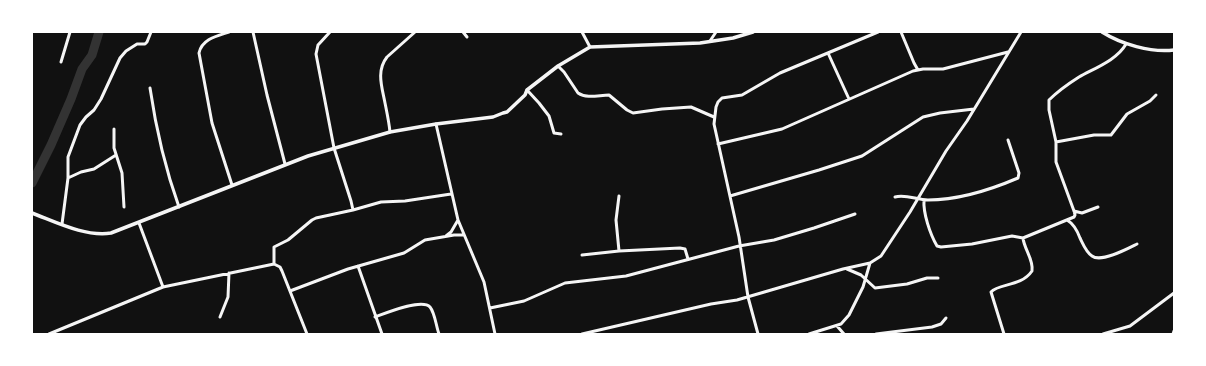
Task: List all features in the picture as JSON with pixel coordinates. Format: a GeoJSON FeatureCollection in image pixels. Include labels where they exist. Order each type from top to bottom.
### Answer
{"type":"FeatureCollection","features":[{"type":"Feature","properties":{"kind":"street"},"geometry":{"type":"LineString","coordinates":[[61,62],[70,32]]}},
{"type":"Feature","properties":{"kind":"street"},"geometry":{"type":"LineString","coordinates":[[62,224],[68,178],[68,157],[80,125],[94,110],[101,99],[120,58],[126,51],[137,44],[145,44],[151,32]]}},
{"type":"Feature","properties":{"kind":"street"},"geometry":{"type":"LineString","coordinates":[[229,32],[202,44],[199,53],[212,123],[232,184]]}},
{"type":"Feature","properties":{"kind":"street"},"geometry":{"type":"LineString","coordinates":[[253,32],[284,164]]}},
{"type":"Feature","properties":{"kind":"street"},"geometry":{"type":"LineString","coordinates":[[330,32],[318,44],[316,49],[334,148],[353,210]]}},
{"type":"Feature","properties":{"kind":"street"},"geometry":{"type":"LineString","coordinates":[[390,132],[381,82],[381,71],[387,57],[415,32]]}},
{"type":"Feature","properties":{"kind":"street"},"geometry":{"type":"LineString","coordinates":[[463,32],[467,37]]}},
{"type":"Feature","properties":{"kind":"street"},"geometry":{"type":"LineString","coordinates":[[582,32],[590,47]]}},
{"type":"Feature","properties":{"kind":"street"},"geometry":{"type":"LineString","coordinates":[[710,41],[716,32]]}},
{"type":"Feature","properties":{"kind":"street"},"geometry":{"type":"LineString","coordinates":[[32,213],[84,231],[104,234],[118,231],[284,164],[334,148],[390,132],[493,116],[507,112],[525,95],[527,90],[558,66],[590,47],[710,41],[733,38],[753,32]]}},
{"type":"Feature","properties":{"kind":"street"},"geometry":{"type":"LineString","coordinates":[[758,334],[748,297],[739,246],[739,236],[718,144],[714,117],[716,107],[722,98],[742,95],[780,73],[878,32]]}},
{"type":"Feature","properties":{"kind":"street"},"geometry":{"type":"LineString","coordinates":[[901,32],[914,64],[918,70]]}},
{"type":"Feature","properties":{"kind":"street"},"geometry":{"type":"LineString","coordinates":[[582,334],[748,297],[870,263],[881,256],[918,198],[946,150],[967,121],[1021,32]]}},
{"type":"Feature","properties":{"kind":"street"},"geometry":{"type":"LineString","coordinates":[[1102,32],[1126,44],[1153,49],[1174,50]]}},
{"type":"Feature","properties":{"kind":"street"},"geometry":{"type":"LineString","coordinates":[[924,200],[925,214],[933,238],[939,246],[956,247],[1012,236],[1023,238],[1074,217],[1074,211],[1056,162],[1056,142],[1049,110],[1049,100],[1079,78],[1120,53],[1126,44]]}},
{"type":"Feature","properties":{"kind":"street"},"geometry":{"type":"LineString","coordinates":[[718,144],[782,129],[918,70],[943,69],[1008,52]]}},
{"type":"Feature","properties":{"kind":"street"},"geometry":{"type":"LineString","coordinates":[[828,53],[849,99]]}},
{"type":"Feature","properties":{"kind":"street"},"geometry":{"type":"LineString","coordinates":[[558,66],[581,95],[590,97],[609,95],[633,113],[662,109],[691,108],[714,117]]}},
{"type":"Feature","properties":{"kind":"street"},"geometry":{"type":"LineString","coordinates":[[150,88],[156,131],[170,182],[180,207]]}},
{"type":"Feature","properties":{"kind":"street"},"geometry":{"type":"LineString","coordinates":[[527,90],[549,116],[554,133],[561,134]]}},
{"type":"Feature","properties":{"kind":"street"},"geometry":{"type":"LineString","coordinates":[[1056,142],[1094,135],[1111,135],[1127,114],[1150,101],[1156,95]]}},
{"type":"Feature","properties":{"kind":"street"},"geometry":{"type":"LineString","coordinates":[[730,196],[862,156],[923,117],[974,108]]}},
{"type":"Feature","properties":{"kind":"street"},"geometry":{"type":"LineString","coordinates":[[436,124],[458,220],[482,274],[495,334]]}},
{"type":"Feature","properties":{"kind":"street"},"geometry":{"type":"LineString","coordinates":[[114,129],[113,141],[122,173],[124,207]]}},
{"type":"Feature","properties":{"kind":"street"},"geometry":{"type":"LineString","coordinates":[[895,197],[899,196],[924,200],[959,196],[976,193],[1018,178],[1019,173],[1008,140]]}},
{"type":"Feature","properties":{"kind":"street"},"geometry":{"type":"LineString","coordinates":[[68,178],[81,172],[94,169],[116,155]]}},
{"type":"Feature","properties":{"kind":"street"},"geometry":{"type":"LineString","coordinates":[[274,264],[274,247],[288,240],[312,220],[381,202],[405,201],[451,194]]}},
{"type":"Feature","properties":{"kind":"street"},"geometry":{"type":"LineString","coordinates":[[619,196],[616,220],[619,251]]}},
{"type":"Feature","properties":{"kind":"street"},"geometry":{"type":"LineString","coordinates":[[1074,211],[1082,213],[1098,207]]}},
{"type":"Feature","properties":{"kind":"street"},"geometry":{"type":"LineString","coordinates":[[490,308],[524,301],[565,283],[626,276],[739,246],[774,240],[855,214]]}},
{"type":"Feature","properties":{"kind":"street"},"geometry":{"type":"LineString","coordinates":[[444,237],[451,232],[458,220]]}},
{"type":"Feature","properties":{"kind":"street"},"geometry":{"type":"LineString","coordinates":[[1067,220],[1072,223],[1087,250],[1096,258],[1104,258],[1137,244]]}},
{"type":"Feature","properties":{"kind":"street"},"geometry":{"type":"LineString","coordinates":[[139,223],[163,287]]}},
{"type":"Feature","properties":{"kind":"street"},"geometry":{"type":"LineString","coordinates":[[290,291],[358,266],[404,253],[425,240],[454,235],[464,235]]}},
{"type":"Feature","properties":{"kind":"street"},"geometry":{"type":"LineString","coordinates":[[1004,334],[991,292],[993,289],[1019,282],[1027,277],[1032,271],[1032,265],[1026,251],[1023,238]]}},
{"type":"Feature","properties":{"kind":"street"},"geometry":{"type":"LineString","coordinates":[[582,255],[619,251],[680,248],[685,249],[688,259]]}},
{"type":"Feature","properties":{"kind":"street"},"geometry":{"type":"LineString","coordinates":[[809,334],[837,326],[844,322],[863,287],[870,263]]}},
{"type":"Feature","properties":{"kind":"street"},"geometry":{"type":"LineString","coordinates":[[49,334],[163,287],[274,264],[280,267],[307,334]]}},
{"type":"Feature","properties":{"kind":"street"},"geometry":{"type":"LineString","coordinates":[[358,266],[382,334]]}},
{"type":"Feature","properties":{"kind":"street"},"geometry":{"type":"LineString","coordinates":[[846,269],[855,274],[859,274],[873,287],[877,288],[907,284],[922,279],[938,278]]}},
{"type":"Feature","properties":{"kind":"street"},"geometry":{"type":"LineString","coordinates":[[220,317],[228,297],[229,273]]}},
{"type":"Feature","properties":{"kind":"street"},"geometry":{"type":"LineString","coordinates":[[1103,334],[1130,326],[1174,293]]}},
{"type":"Feature","properties":{"kind":"street"},"geometry":{"type":"LineString","coordinates":[[376,317],[399,309],[424,304],[429,306],[432,311],[439,334]]}},
{"type":"Feature","properties":{"kind":"street"},"geometry":{"type":"LineString","coordinates":[[876,334],[932,327],[941,324],[946,318]]}},
{"type":"Feature","properties":{"kind":"street"},"geometry":{"type":"LineString","coordinates":[[837,326],[844,334]]}},
{"type":"Feature","properties":{"kind":"street"},"geometry":{"type":"LineString","coordinates":[[838,334],[840,330]]}},
{"type":"Feature","properties":{"kind":"waterway"},"geometry":{"type":"LineString","coordinates":[[32,183],[51,145],[82,69],[92,55],[99,32]]}}]}
